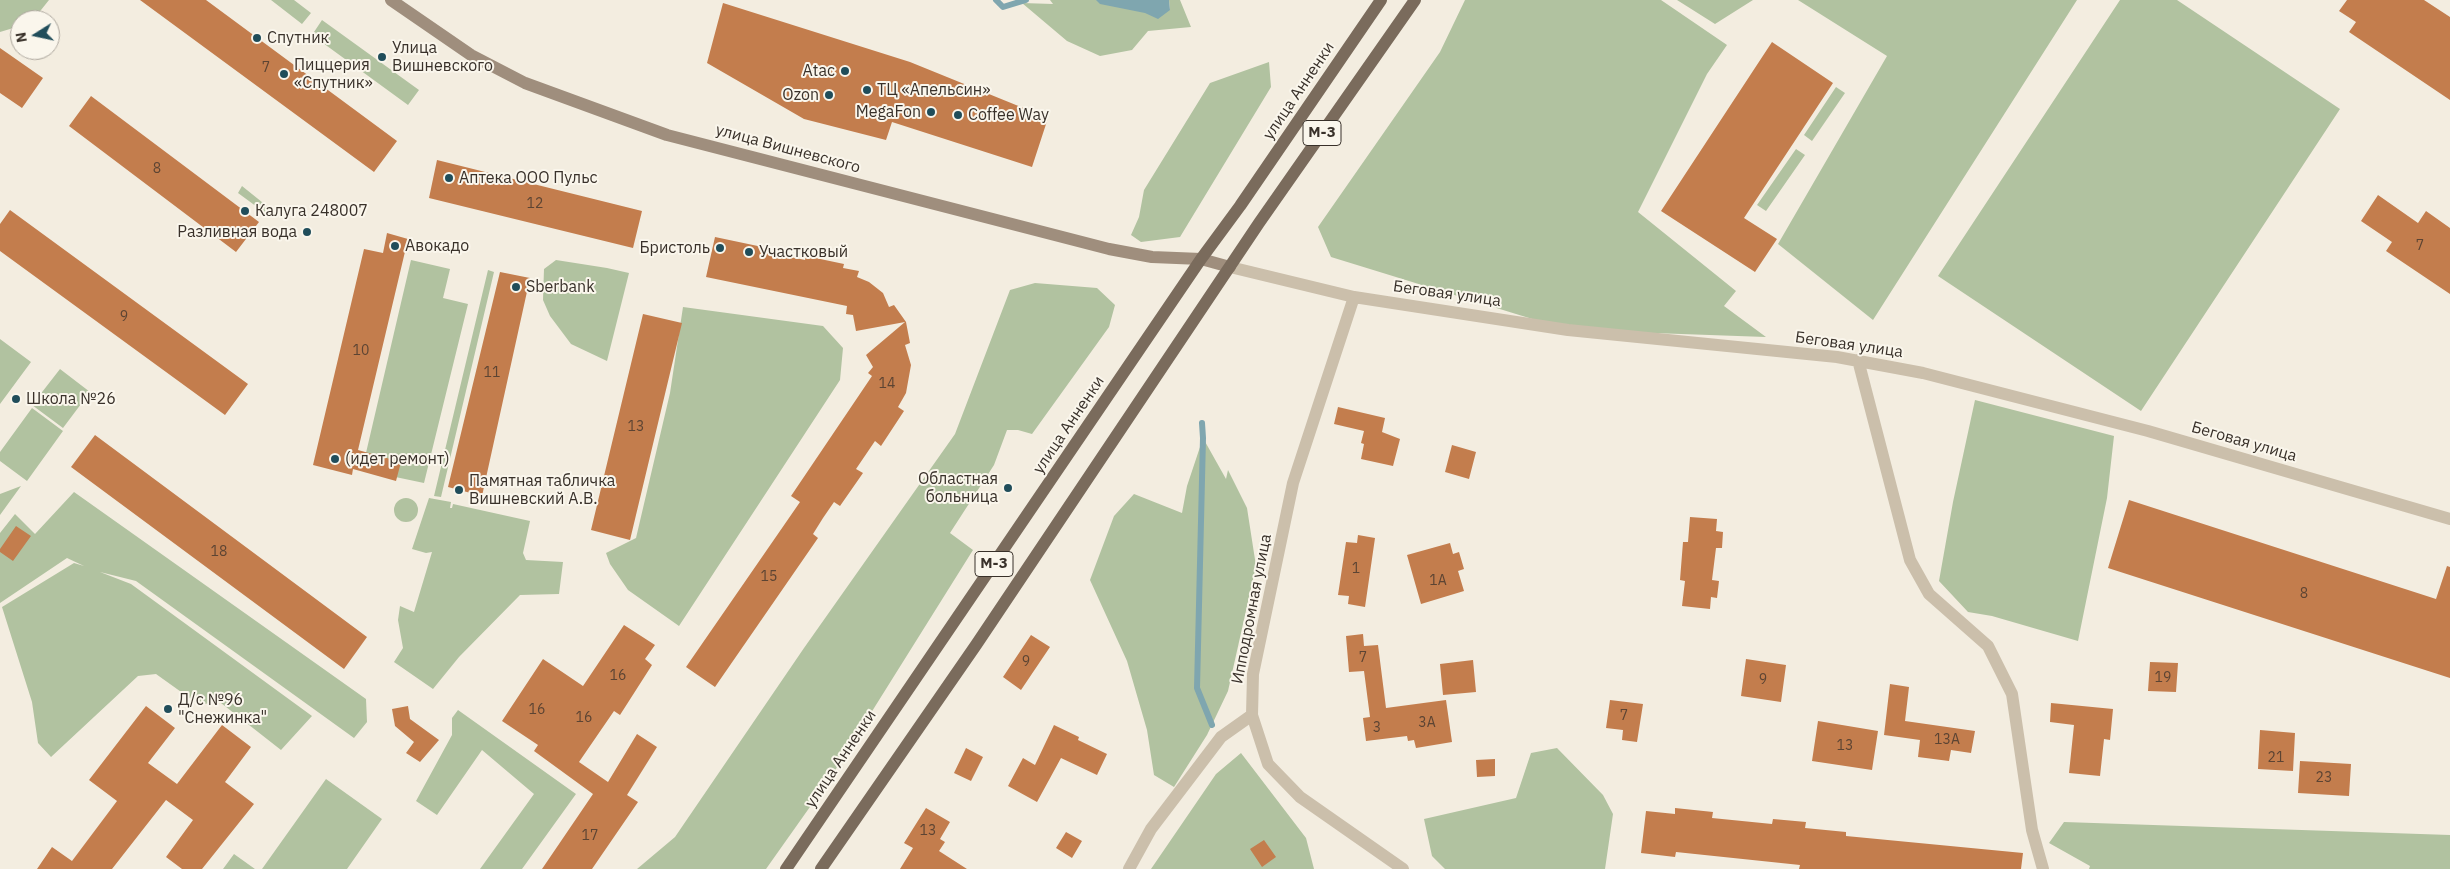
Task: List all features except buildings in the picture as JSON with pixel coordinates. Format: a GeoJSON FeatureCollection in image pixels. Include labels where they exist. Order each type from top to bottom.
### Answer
{"type":"FeatureCollection","features":[{"type":"Feature","properties":{"kind":"main road","name":"улица Анненки"},"geometry":{"type":"LineString","coordinates":[[786,869],[1201,259],[1240,206],[1381,0]]}},
{"type":"Feature","properties":{"kind":"main road","name":"М-3"},"geometry":{"type":"LineString","coordinates":[[821,869],[976,645],[1230,266],[1415,0]]}},
{"type":"Feature","properties":{"kind":"street","name":"улица Вишневского"},"geometry":{"type":"LineString","coordinates":[[391,0],[471,55],[525,83],[667,135],[1109,249],[1152,257],[1201,259],[1230,266]]}},
{"type":"Feature","properties":{"kind":"street","name":"Беговая улица"},"geometry":{"type":"LineString","coordinates":[[1230,266],[1354,297],[1568,330],[1858,360],[1923,372],[2148,431],[2450,519]]}},
{"type":"Feature","properties":{"kind":"street","name":"Ипподромная улица"},"geometry":{"type":"LineString","coordinates":[[1354,297],[1293,482],[1253,674],[1252,715],[1268,764],[1293,790],[1403,869]]}},
{"type":"Feature","properties":{"kind":"street"},"geometry":{"type":"LineString","coordinates":[[1858,360],[1910,560],[1929,594],[1988,646],[2012,694],[2032,830],[2042,869]]}},
{"type":"Feature","properties":{"kind":"street"},"geometry":{"type":"LineString","coordinates":[[1129,869],[1150,829],[1221,737],[1252,715]]}},
{"type":"Feature","properties":{"kind":"green space"},"geometry":{"type":"Polygon","coordinates":[[[0,0],[49,0],[41,10],[10,10],[10,29],[0,32],[0,0]]]}},
{"type":"Feature","properties":{"kind":"green space"},"geometry":{"type":"Polygon","coordinates":[[[271,0],[294,0],[311,13],[302,24],[271,0]]]}},
{"type":"Feature","properties":{"kind":"green space"},"geometry":{"type":"Polygon","coordinates":[[[1050,0],[1156,0],[1170,10],[1169,0],[1180,0],[1191,27],[1148,31],[1132,50],[1100,56],[1067,41],[1022,3],[1053,4],[1050,0]]]}},
{"type":"Feature","properties":{"kind":"green space"},"geometry":{"type":"Polygon","coordinates":[[[1465,0],[1661,0],[1727,45],[1707,74],[1638,212],[1736,291],[1724,306],[1766,337],[1568,330],[1331,257],[1318,227],[1440,52],[1465,0]]]}},
{"type":"Feature","properties":{"kind":"green space"},"geometry":{"type":"Polygon","coordinates":[[[1677,0],[1753,0],[1715,24],[1677,0]]]}},
{"type":"Feature","properties":{"kind":"green space"},"geometry":{"type":"Polygon","coordinates":[[[1798,0],[2077,0],[1873,320],[1778,244],[1887,56],[1798,0]]]}},
{"type":"Feature","properties":{"kind":"green space"},"geometry":{"type":"Polygon","coordinates":[[[2120,0],[2177,0],[2340,109],[2141,411],[1938,276],[2120,0]]]}},
{"type":"Feature","properties":{"kind":"green space"},"geometry":{"type":"Polygon","coordinates":[[[322,20],[419,90],[408,105],[312,35],[322,20]]]}},
{"type":"Feature","properties":{"kind":"green space"},"geometry":{"type":"Polygon","coordinates":[[[1269,62],[1271,87],[1180,237],[1141,242],[1131,235],[1139,217],[1144,190],[1210,83],[1269,62]]]}},
{"type":"Feature","properties":{"kind":"green space"},"geometry":{"type":"Polygon","coordinates":[[[1836,87],[1845,93],[1812,141],[1804,135],[1836,87]]]}},
{"type":"Feature","properties":{"kind":"green space"},"geometry":{"type":"Polygon","coordinates":[[[1796,149],[1805,155],[1766,211],[1757,205],[1796,149]]]}},
{"type":"Feature","properties":{"kind":"green space"},"geometry":{"type":"Polygon","coordinates":[[[242,186],[278,215],[268,215],[238,193],[242,186]]]}},
{"type":"Feature","properties":{"kind":"green space"},"geometry":{"type":"Polygon","coordinates":[[[411,260],[450,269],[443,298],[468,304],[424,483],[362,470],[411,260]]]}},
{"type":"Feature","properties":{"kind":"green space"},"geometry":{"type":"Polygon","coordinates":[[[556,260],[629,273],[607,361],[571,344],[550,316],[543,300],[544,269],[556,260]]]}},
{"type":"Feature","properties":{"kind":"green space"},"geometry":{"type":"Polygon","coordinates":[[[488,270],[494,272],[441,497],[434,496],[488,270]]]}},
{"type":"Feature","properties":{"kind":"green space"},"geometry":{"type":"Polygon","coordinates":[[[1035,283],[1097,288],[1115,305],[1109,327],[1032,434],[1018,430],[1007,430],[994,465],[950,533],[973,550],[829,780],[766,869],[637,869],[675,837],[804,648],[955,434],[1010,290],[1035,283]]]}},
{"type":"Feature","properties":{"kind":"green space"},"geometry":{"type":"Polygon","coordinates":[[[683,307],[823,326],[843,348],[840,380],[679,626],[628,590],[610,564],[606,553],[636,538],[670,393],[683,307]]]}},
{"type":"Feature","properties":{"kind":"green space"},"geometry":{"type":"Polygon","coordinates":[[[0,339],[31,362],[0,404],[0,339]]]}},
{"type":"Feature","properties":{"kind":"green space"},"geometry":{"type":"Polygon","coordinates":[[[60,369],[90,392],[63,428],[32,405],[60,369]]]}},
{"type":"Feature","properties":{"kind":"green space"},"geometry":{"type":"Polygon","coordinates":[[[1975,400],[2114,436],[2107,498],[2078,641],[1992,616],[1968,612],[1939,581],[1953,502],[1975,400]]]}},
{"type":"Feature","properties":{"kind":"green space"},"geometry":{"type":"Polygon","coordinates":[[[32,408],[63,431],[27,481],[0,461],[0,452],[32,408]]]}},
{"type":"Feature","properties":{"kind":"green space"},"geometry":{"type":"Polygon","coordinates":[[[1203,438],[1226,479],[1228,470],[1247,508],[1256,566],[1228,691],[1207,735],[1174,787],[1154,775],[1147,730],[1127,661],[1090,580],[1114,516],[1134,494],[1182,513],[1187,486],[1203,438]]]}},
{"type":"Feature","properties":{"kind":"green space"},"geometry":{"type":"Polygon","coordinates":[[[21,486],[0,515],[0,494],[21,486]]]}},
{"type":"Feature","properties":{"kind":"green space"},"geometry":{"type":"Polygon","coordinates":[[[74,492],[366,699],[367,722],[354,738],[136,581],[100,572],[131,584],[312,716],[281,750],[221,703],[198,704],[156,674],[138,676],[51,757],[38,743],[32,702],[2,607],[74,563],[84,566],[67,558],[0,603],[0,533],[15,514],[35,534],[74,492]]]}},
{"type":"Feature","properties":{"kind":"green space"},"geometry":{"type":"Polygon","coordinates":[[[406,498],[415,501],[418,510],[415,519],[406,522],[397,519],[394,510],[397,501],[406,498]]]}},
{"type":"Feature","properties":{"kind":"green space"},"geometry":{"type":"Polygon","coordinates":[[[429,498],[451,502],[450,508],[452,508],[453,504],[530,521],[523,553],[526,560],[563,562],[559,594],[520,595],[459,657],[433,689],[394,662],[403,648],[398,620],[400,606],[414,612],[432,552],[426,553],[412,549],[429,498]]]}},
{"type":"Feature","properties":{"kind":"green space"},"geometry":{"type":"Polygon","coordinates":[[[458,710],[576,794],[522,869],[480,869],[534,794],[482,750],[437,815],[416,801],[452,735],[452,718],[458,710]]]}},
{"type":"Feature","properties":{"kind":"green space"},"geometry":{"type":"Polygon","coordinates":[[[1557,748],[1603,795],[1613,814],[1605,869],[1445,869],[1432,856],[1424,819],[1516,798],[1531,753],[1557,748]]]}},
{"type":"Feature","properties":{"kind":"green space"},"geometry":{"type":"Polygon","coordinates":[[[1241,753],[1306,838],[1314,869],[1151,869],[1216,774],[1241,753]]]}},
{"type":"Feature","properties":{"kind":"green space"},"geometry":{"type":"Polygon","coordinates":[[[326,779],[382,819],[347,869],[262,869],[326,779]]]}},
{"type":"Feature","properties":{"kind":"green space"},"geometry":{"type":"Polygon","coordinates":[[[2064,822],[2450,835],[2450,869],[2089,869],[2090,866],[2049,843],[2064,822]]]}},
{"type":"Feature","properties":{"kind":"green space"},"geometry":{"type":"Polygon","coordinates":[[[234,854],[255,869],[223,869],[234,854]]]}},
{"type":"Feature","properties":{"kind":"water"},"geometry":{"type":"Polygon","coordinates":[[[1096,0],[1169,0],[1170,10],[1158,19],[1145,13],[1100,4],[1096,0]]]}},
{"type":"Feature","properties":{"kind":"waterway"},"geometry":{"type":"LineString","coordinates":[[996,0],[1003,7],[1026,0]]}},
{"type":"Feature","properties":{"kind":"waterway"},"geometry":{"type":"LineString","coordinates":[[1202,423],[1197,688],[1212,725]]}},
{"type":"Feature","properties":{"kind":"place","name":"Спутник"},"geometry":{"type":"Point","coordinates":[257,38]}},
{"type":"Feature","properties":{"kind":"place","name":"Улица Вишневского"},"geometry":{"type":"Point","coordinates":[382,57]}},
{"type":"Feature","properties":{"kind":"place","name":"Atac"},"geometry":{"type":"Point","coordinates":[845,71]}},
{"type":"Feature","properties":{"kind":"place","name":"Пиццерия «Спутник»"},"geometry":{"type":"Point","coordinates":[284,74]}},
{"type":"Feature","properties":{"kind":"place","name":"ТЦ «Апельсин»"},"geometry":{"type":"Point","coordinates":[867,90]}},
{"type":"Feature","properties":{"kind":"place","name":"Ozon"},"geometry":{"type":"Point","coordinates":[829,95]}},
{"type":"Feature","properties":{"kind":"place","name":"MegaFon"},"geometry":{"type":"Point","coordinates":[931,112]}},
{"type":"Feature","properties":{"kind":"place","name":"Coffee Way"},"geometry":{"type":"Point","coordinates":[958,115]}},
{"type":"Feature","properties":{"kind":"place","name":"Аптека ООО Пульс"},"geometry":{"type":"Point","coordinates":[449,178]}},
{"type":"Feature","properties":{"kind":"place","name":"Калуга 248007"},"geometry":{"type":"Point","coordinates":[245,211]}},
{"type":"Feature","properties":{"kind":"place","name":"Разливная вода"},"geometry":{"type":"Point","coordinates":[307,232]}},
{"type":"Feature","properties":{"kind":"place","name":"Авокадо"},"geometry":{"type":"Point","coordinates":[395,246]}},
{"type":"Feature","properties":{"kind":"place","name":"Бристоль"},"geometry":{"type":"Point","coordinates":[720,248]}},
{"type":"Feature","properties":{"kind":"place","name":"Участковый"},"geometry":{"type":"Point","coordinates":[749,252]}},
{"type":"Feature","properties":{"kind":"place","name":"Sberbank"},"geometry":{"type":"Point","coordinates":[516,287]}},
{"type":"Feature","properties":{"kind":"place","name":"Школа №26"},"geometry":{"type":"Point","coordinates":[16,399]}},
{"type":"Feature","properties":{"kind":"place","name":"(идет ремонт)"},"geometry":{"type":"Point","coordinates":[335,459]}},
{"type":"Feature","properties":{"kind":"place","name":"Областная больница"},"geometry":{"type":"Point","coordinates":[1008,488]}},
{"type":"Feature","properties":{"kind":"place","name":"Памятная табличка Вишневский А.В."},"geometry":{"type":"Point","coordinates":[459,490]}},
{"type":"Feature","properties":{"kind":"place","name":"Д/с №96 \"Снежинка\""},"geometry":{"type":"Point","coordinates":[168,709]}}]}
